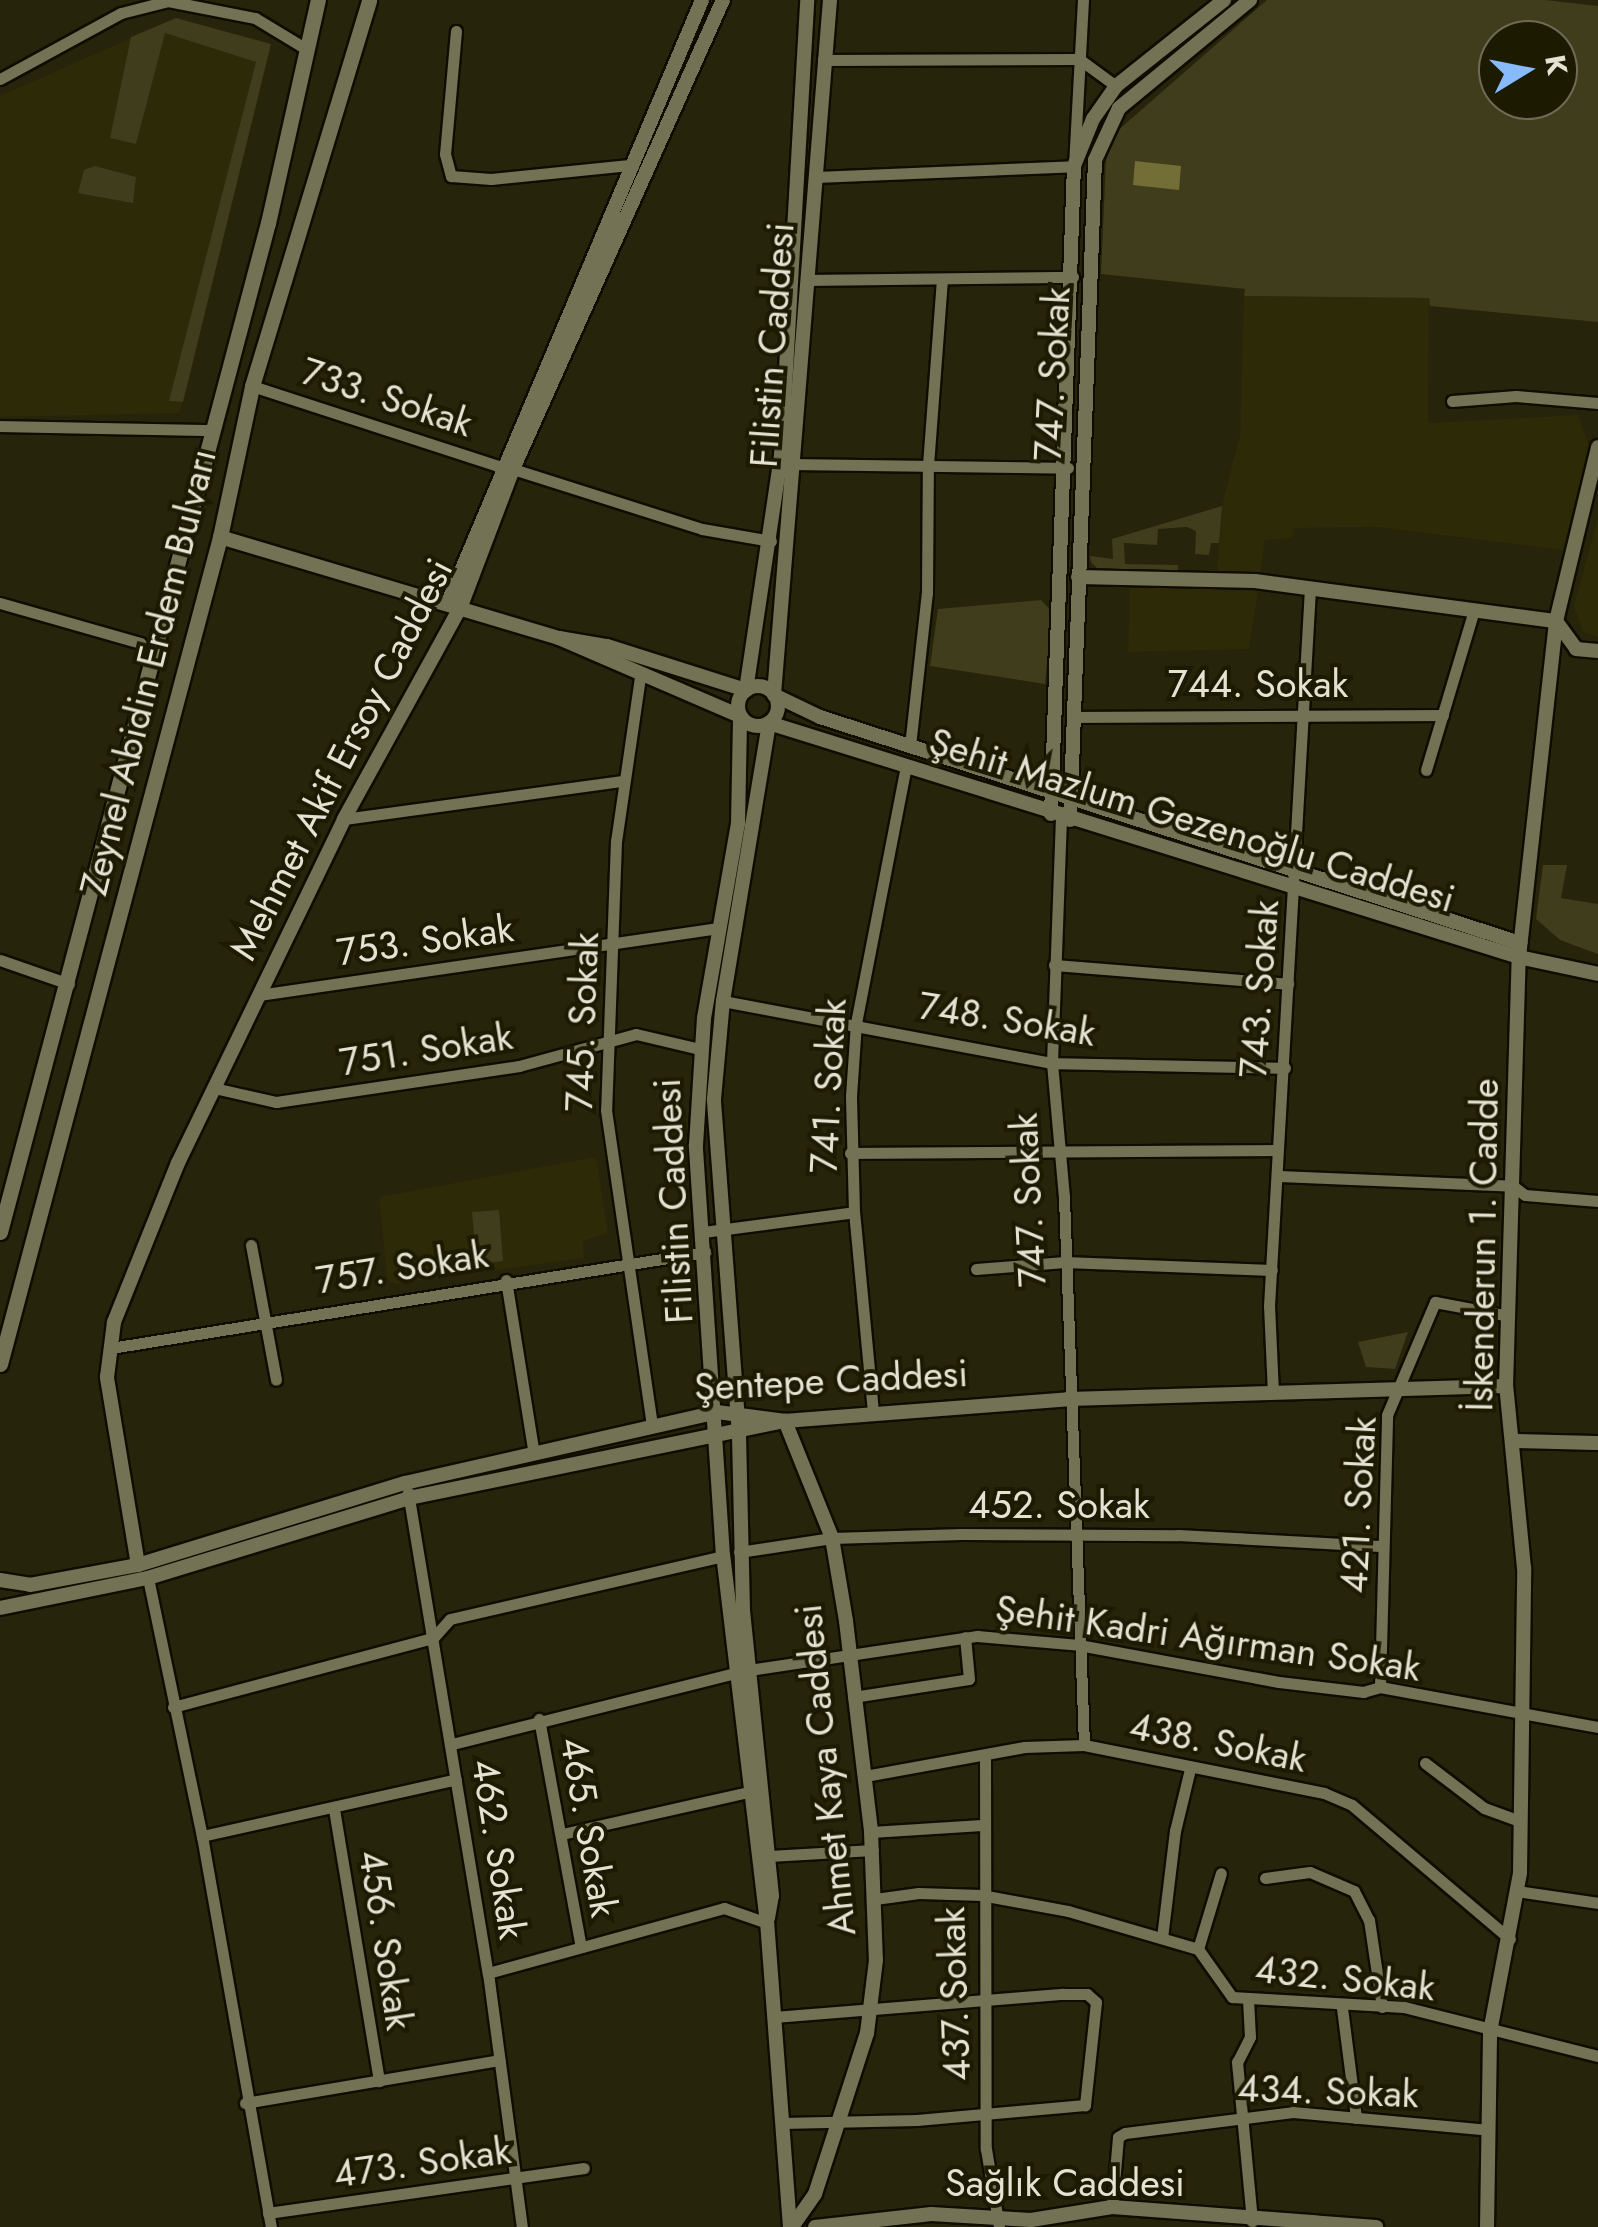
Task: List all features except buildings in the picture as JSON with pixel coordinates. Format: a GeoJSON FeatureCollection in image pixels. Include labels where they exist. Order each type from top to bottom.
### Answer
{"type":"FeatureCollection","features":[{"type":"Feature","properties":{"kind":"main road","name":"Zeynel Abidin Erdem Bulvarı"},"geometry":{"type":"LineString","coordinates":[[0,1232],[70,984],[150,651],[268,223],[303,47],[318,0]]}},
{"type":"Feature","properties":{"kind":"main road","name":"Zeynel Abidin Erdem Bulvarı"},"geometry":{"type":"LineString","coordinates":[[0,1364],[220,537],[252,386],[369,0]]}},
{"type":"Feature","properties":{"kind":"street"},"geometry":{"type":"LineString","coordinates":[[0,79],[120,13],[169,1],[192,0]]}},
{"type":"Feature","properties":{"kind":"street"},"geometry":{"type":"LineString","coordinates":[[508,468],[629,165],[702,0]]}},
{"type":"Feature","properties":{"kind":"street"},"geometry":{"type":"LineString","coordinates":[[508,468],[723,0]]}},
{"type":"Feature","properties":{"kind":"street","name":"Filistin Caddesi"},"geometry":{"type":"LineString","coordinates":[[746,690],[771,540],[807,0]]}},
{"type":"Feature","properties":{"kind":"street","name":"Filistin Caddesi"},"geometry":{"type":"LineString","coordinates":[[774,695],[796,464],[830,0]]}},
{"type":"Feature","properties":{"kind":"street"},"geometry":{"type":"LineString","coordinates":[[1061,817],[1052,790],[1068,468],[1074,166],[1083,0]]}},
{"type":"Feature","properties":{"kind":"street"},"geometry":{"type":"LineString","coordinates":[[1074,166],[1093,119],[1116,86],[1224,0]]}},
{"type":"Feature","properties":{"kind":"street","name":"747. Sokak"},"geometry":{"type":"LineString","coordinates":[[1084,1744],[1060,1151],[1052,1064],[1061,817],[1071,797],[1092,189],[1101,137],[1119,108],[1250,0]]}},
{"type":"Feature","properties":{"kind":"street"},"geometry":{"type":"LineString","coordinates":[[169,1],[255,18],[303,47]]}},
{"type":"Feature","properties":{"kind":"street"},"geometry":{"type":"LineString","coordinates":[[456,31],[445,154],[450,176],[491,178],[629,165]]}},
{"type":"Feature","properties":{"kind":"street"},"geometry":{"type":"LineString","coordinates":[[824,60],[1080,59],[1116,86]]}},
{"type":"Feature","properties":{"kind":"street"},"geometry":{"type":"LineString","coordinates":[[816,177],[1074,166]]}},
{"type":"Feature","properties":{"kind":"street"},"geometry":{"type":"LineString","coordinates":[[810,280],[1073,278]]}},
{"type":"Feature","properties":{"kind":"street"},"geometry":{"type":"LineString","coordinates":[[910,746],[927,593],[928,465],[942,280]]}},
{"type":"Feature","properties":{"kind":"street","name":"733. Sokak"},"geometry":{"type":"LineString","coordinates":[[252,386],[702,530],[771,540]]}},
{"type":"Feature","properties":{"kind":"street"},"geometry":{"type":"LineString","coordinates":[[1452,402],[1516,396],[1598,402]]}},
{"type":"Feature","properties":{"kind":"street"},"geometry":{"type":"LineString","coordinates":[[0,426],[211,430]]}},
{"type":"Feature","properties":{"kind":"street","name":"İskenderun 1. Cadde"},"geometry":{"type":"LineString","coordinates":[[1487,2227],[1490,2032],[1517,1890],[1524,1568],[1506,1386],[1520,950],[1556,621],[1598,446]]}},
{"type":"Feature","properties":{"kind":"street"},"geometry":{"type":"LineString","coordinates":[[796,464],[1068,468]]}},
{"type":"Feature","properties":{"kind":"street","name":"Mehmet Akif Ersoy Caddesi"},"geometry":{"type":"LineString","coordinates":[[138,1565],[107,1377],[114,1322],[214,1088],[344,819],[454,604],[508,468]]}},
{"type":"Feature","properties":{"kind":"street"},"geometry":{"type":"LineString","coordinates":[[220,537],[559,638],[756,726],[769,723],[778,707],[774,695],[764,687],[746,690],[607,646],[559,638]]}},
{"type":"Feature","properties":{"kind":"street"},"geometry":{"type":"LineString","coordinates":[[1078,576],[1310,589],[1556,621],[1576,649],[1598,651]]}},
{"type":"Feature","properties":{"kind":"street","name":"743. Sokak"},"geometry":{"type":"LineString","coordinates":[[1273,1393],[1272,1270],[1279,1176],[1277,1150],[1285,1068],[1310,589]]}},
{"type":"Feature","properties":{"kind":"street"},"geometry":{"type":"LineString","coordinates":[[0,602],[140,643],[150,651]]}},
{"type":"Feature","properties":{"kind":"street"},"geometry":{"type":"LineString","coordinates":[[1426,770],[1474,610]]}},
{"type":"Feature","properties":{"kind":"street","name":"745. Sokak"},"geometry":{"type":"LineString","coordinates":[[640,677],[622,781],[611,1037],[605,1052],[606,1110],[652,1426]]}},
{"type":"Feature","properties":{"kind":"street"},"geometry":{"type":"LineString","coordinates":[[740,716],[746,690]]}},
{"type":"Feature","properties":{"kind":"street","name":"Şehit Mazlum Gezenoğlu Caddesi"},"geometry":{"type":"LineString","coordinates":[[774,695],[910,746],[1052,790],[1296,877],[1598,974]]}},
{"type":"Feature","properties":{"kind":"street","name":"744. Sokak"},"geometry":{"type":"LineString","coordinates":[[1074,716],[1442,715]]}},
{"type":"Feature","properties":{"kind":"street","name":"Filistin Caddesi"},"geometry":{"type":"LineString","coordinates":[[740,716],[738,824],[700,1048],[696,1145],[717,1412],[723,1556],[769,1856],[767,1923]]}},
{"type":"Feature","properties":{"kind":"street","name":"Filistin Caddesi"},"geometry":{"type":"LineString","coordinates":[[769,723],[723,1001],[714,1099],[720,1230],[739,1434],[748,1792],[767,1923],[791,2227]]}},
{"type":"Feature","properties":{"kind":"street","name":"Şehit Mazlum Gezenoğlu Caddesi"},"geometry":{"type":"LineString","coordinates":[[769,723],[1061,817],[1296,877]]}},
{"type":"Feature","properties":{"kind":"street","name":"741. Sokak"},"geometry":{"type":"LineString","coordinates":[[873,1412],[850,1153],[856,1023],[906,766]]}},
{"type":"Feature","properties":{"kind":"street"},"geometry":{"type":"LineString","coordinates":[[344,819],[622,781]]}},
{"type":"Feature","properties":{"kind":"street","name":"753. Sokak"},"geometry":{"type":"LineString","coordinates":[[259,995],[718,928]]}},
{"type":"Feature","properties":{"kind":"street"},"geometry":{"type":"LineString","coordinates":[[0,960],[70,984]]}},
{"type":"Feature","properties":{"kind":"street"},"geometry":{"type":"LineString","coordinates":[[1054,964],[1288,984]]}},
{"type":"Feature","properties":{"kind":"street","name":"748. Sokak"},"geometry":{"type":"LineString","coordinates":[[723,1001],[856,1023],[1052,1064],[1285,1068]]}},
{"type":"Feature","properties":{"kind":"street","name":"751. Sokak"},"geometry":{"type":"LineString","coordinates":[[214,1088],[276,1102],[519,1066],[595,1050],[611,1037],[653,1034],[700,1048]]}},
{"type":"Feature","properties":{"kind":"street"},"geometry":{"type":"LineString","coordinates":[[850,1153],[1277,1150]]}},
{"type":"Feature","properties":{"kind":"street"},"geometry":{"type":"LineString","coordinates":[[1279,1176],[1513,1186],[1525,1195],[1598,1201]]}},
{"type":"Feature","properties":{"kind":"street"},"geometry":{"type":"LineString","coordinates":[[703,1232],[854,1212]]}},
{"type":"Feature","properties":{"kind":"street"},"geometry":{"type":"LineString","coordinates":[[251,1245],[276,1380]]}},
{"type":"Feature","properties":{"kind":"street","name":"757. Sokak"},"geometry":{"type":"LineString","coordinates":[[110,1348],[506,1280],[705,1252]]}},
{"type":"Feature","properties":{"kind":"street"},"geometry":{"type":"LineString","coordinates":[[976,1268],[1065,1262],[1272,1270]]}},
{"type":"Feature","properties":{"kind":"street"},"geometry":{"type":"LineString","coordinates":[[506,1280],[534,1454]]}},
{"type":"Feature","properties":{"kind":"street","name":"421. Sokak"},"geometry":{"type":"LineString","coordinates":[[1380,1687],[1380,1546],[1387,1415],[1436,1302],[1510,1316]]}},
{"type":"Feature","properties":{"kind":"street","name":"Şentepe Caddesi"},"geometry":{"type":"LineString","coordinates":[[0,1580],[30,1585],[138,1565],[534,1454],[717,1412],[785,1421],[1068,1399],[1506,1386]]}},
{"type":"Feature","properties":{"kind":"street"},"geometry":{"type":"LineString","coordinates":[[0,1608],[148,1578],[407,1490],[739,1434],[785,1421]]}},
{"type":"Feature","properties":{"kind":"street","name":"Ahmet Kaya Caddesi"},"geometry":{"type":"LineString","coordinates":[[785,1421],[832,1538],[851,1656],[875,1900],[873,2008],[814,2194],[791,2227]]}},
{"type":"Feature","properties":{"kind":"street"},"geometry":{"type":"LineString","coordinates":[[1514,1441],[1598,1444]]}},
{"type":"Feature","properties":{"kind":"street","name":"462. Sokak"},"geometry":{"type":"LineString","coordinates":[[407,1490],[488,1973],[522,2227]]}},
{"type":"Feature","properties":{"kind":"street","name":"452. Sokak"},"geometry":{"type":"LineString","coordinates":[[739,1552],[832,1538],[1075,1534],[1380,1546]]}},
{"type":"Feature","properties":{"kind":"street"},"geometry":{"type":"LineString","coordinates":[[173,1707],[433,1638],[450,1619],[723,1556]]}},
{"type":"Feature","properties":{"kind":"street"},"geometry":{"type":"LineString","coordinates":[[148,1578],[202,1836],[269,2220]]}},
{"type":"Feature","properties":{"kind":"street"},"geometry":{"type":"LineString","coordinates":[[854,1697],[969,1680],[965,1637]]}},
{"type":"Feature","properties":{"kind":"street","name":"Şehit Kadri Ağırman Sokak"},"geometry":{"type":"LineString","coordinates":[[452,1744],[539,1719],[743,1671],[965,1637],[1078,1645],[1279,1682],[1363,1692],[1380,1687],[1598,1727]]}},
{"type":"Feature","properties":{"kind":"street","name":"465. Sokak"},"geometry":{"type":"LineString","coordinates":[[539,1719],[581,1947]]}},
{"type":"Feature","properties":{"kind":"street","name":"438. Sokak"},"geometry":{"type":"LineString","coordinates":[[865,1776],[1024,1747],[1084,1744],[1343,1800],[1510,1938]]}},
{"type":"Feature","properties":{"kind":"street","name":"437. Sokak"},"geometry":{"type":"LineString","coordinates":[[985,1757],[983,2005],[987,2111],[998,2221]]}},
{"type":"Feature","properties":{"kind":"street"},"geometry":{"type":"LineString","coordinates":[[1425,1763],[1484,1808],[1517,1820]]}},
{"type":"Feature","properties":{"kind":"street"},"geometry":{"type":"LineString","coordinates":[[1162,1938],[1174,1831],[1190,1768]]}},
{"type":"Feature","properties":{"kind":"street"},"geometry":{"type":"LineString","coordinates":[[202,1836],[456,1780]]}},
{"type":"Feature","properties":{"kind":"street"},"geometry":{"type":"LineString","coordinates":[[562,1834],[748,1792]]}},
{"type":"Feature","properties":{"kind":"street","name":"456. Sokak"},"geometry":{"type":"LineString","coordinates":[[334,1809],[380,2081]]}},
{"type":"Feature","properties":{"kind":"street"},"geometry":{"type":"LineString","coordinates":[[871,1832],[982,1825]]}},
{"type":"Feature","properties":{"kind":"street"},"geometry":{"type":"LineString","coordinates":[[769,1856],[873,1850]]}},
{"type":"Feature","properties":{"kind":"street"},"geometry":{"type":"LineString","coordinates":[[1266,1878],[1310,1872],[1354,1890],[1369,1920],[1382,2007]]}},
{"type":"Feature","properties":{"kind":"street"},"geometry":{"type":"LineString","coordinates":[[875,1900],[919,1892],[981,1896],[1198,1949],[1221,1873]]}},
{"type":"Feature","properties":{"kind":"street"},"geometry":{"type":"LineString","coordinates":[[1517,1890],[1598,1903]]}},
{"type":"Feature","properties":{"kind":"street"},"geometry":{"type":"LineString","coordinates":[[488,1973],[724,1908],[767,1923]]}},
{"type":"Feature","properties":{"kind":"street","name":"432. Sokak"},"geometry":{"type":"LineString","coordinates":[[1198,1949],[1224,1990],[1248,1999],[1422,2011],[1490,2032],[1598,2056]]}},
{"type":"Feature","properties":{"kind":"street"},"geometry":{"type":"LineString","coordinates":[[774,2017],[1092,1996],[1084,2105],[837,2124],[782,2123]]}},
{"type":"Feature","properties":{"kind":"street"},"geometry":{"type":"LineString","coordinates":[[1248,1999],[1250,2037],[1238,2052],[1252,2220]]}},
{"type":"Feature","properties":{"kind":"street"},"geometry":{"type":"LineString","coordinates":[[1342,2008],[1356,2118]]}},
{"type":"Feature","properties":{"kind":"street"},"geometry":{"type":"LineString","coordinates":[[246,2103],[499,2060]]}},
{"type":"Feature","properties":{"kind":"street","name":"434. Sokak"},"geometry":{"type":"LineString","coordinates":[[1112,2207],[1118,2137],[1244,2115],[1356,2118],[1489,2130]]}},
{"type":"Feature","properties":{"kind":"street","name":"473. Sokak"},"geometry":{"type":"LineString","coordinates":[[269,2220],[584,2168]]}},
{"type":"Feature","properties":{"kind":"street","name":"Sağlık Caddesi"},"geometry":{"type":"LineString","coordinates":[[814,2227],[931,2214],[1031,2220],[1112,2207],[1199,2221],[1376,2227]]}},
{"type":"Feature","properties":{"kind":"shaded area"},"geometry":{"type":"Polygon","coordinates":[[[1267,0],[1545,0],[1598,6],[1598,322],[1430,306],[1429,298],[1244,296],[1245,289],[1101,274],[1106,159],[1116,132],[1267,0]]]}},
{"type":"Feature","properties":{"kind":"shaded area"},"geometry":{"type":"Polygon","coordinates":[[[176,18],[271,44],[180,413],[0,417],[0,96],[176,18]]]}},
{"type":"Feature","properties":{"kind":"shaded area"},"geometry":{"type":"Polygon","coordinates":[[[176,18],[271,44],[183,402],[169,401],[256,62],[165,33],[136,144],[110,138],[131,37],[176,18]]]}},
{"type":"Feature","properties":{"kind":"shaded area"},"geometry":{"type":"Polygon","coordinates":[[[1135,161],[1181,166],[1179,190],[1133,185],[1135,161]]]}},
{"type":"Feature","properties":{"kind":"shaded area"},"geometry":{"type":"Polygon","coordinates":[[[95,166],[136,177],[133,203],[78,193],[84,170],[95,166]]]}},
{"type":"Feature","properties":{"kind":"shaded area"},"geometry":{"type":"Polygon","coordinates":[[[1244,296],[1429,298],[1428,423],[1578,415],[1590,447],[1564,550],[1377,527],[1294,528],[1292,538],[1265,540],[1260,576],[1217,574],[1222,506],[1240,435],[1244,296]]]}},
{"type":"Feature","properties":{"kind":"shaded area"},"geometry":{"type":"Polygon","coordinates":[[[1222,506],[1219,543],[1211,543],[1209,555],[1195,554],[1196,531],[1187,527],[1158,529],[1157,545],[1124,543],[1125,564],[1178,565],[1178,574],[1100,571],[1091,562],[1090,556],[1113,559],[1112,539],[1222,506]]]}},
{"type":"Feature","properties":{"kind":"shaded area"},"geometry":{"type":"Polygon","coordinates":[[[1598,518],[1598,637],[1583,632],[1574,605],[1598,518]]]}},
{"type":"Feature","properties":{"kind":"shaded area"},"geometry":{"type":"Polygon","coordinates":[[[1130,586],[1258,591],[1249,649],[1128,652],[1130,586]]]}},
{"type":"Feature","properties":{"kind":"shaded area"},"geometry":{"type":"Polygon","coordinates":[[[1041,600],[1052,612],[1045,684],[930,666],[938,609],[1041,600]]]}},
{"type":"Feature","properties":{"kind":"shaded area"},"geometry":{"type":"Polygon","coordinates":[[[1543,865],[1567,865],[1561,898],[1598,904],[1598,954],[1560,940],[1536,919],[1543,865]]]}},
{"type":"Feature","properties":{"kind":"shaded area"},"geometry":{"type":"Polygon","coordinates":[[[596,1157],[608,1233],[583,1241],[584,1258],[395,1284],[387,1279],[379,1197],[596,1157]]]}},
{"type":"Feature","properties":{"kind":"shaded area"},"geometry":{"type":"Polygon","coordinates":[[[499,1210],[503,1261],[477,1264],[472,1212],[499,1210]]]}},
{"type":"Feature","properties":{"kind":"shaded area"},"geometry":{"type":"Polygon","coordinates":[[[1408,1332],[1395,1369],[1366,1367],[1358,1342],[1408,1332]]]}}]}
